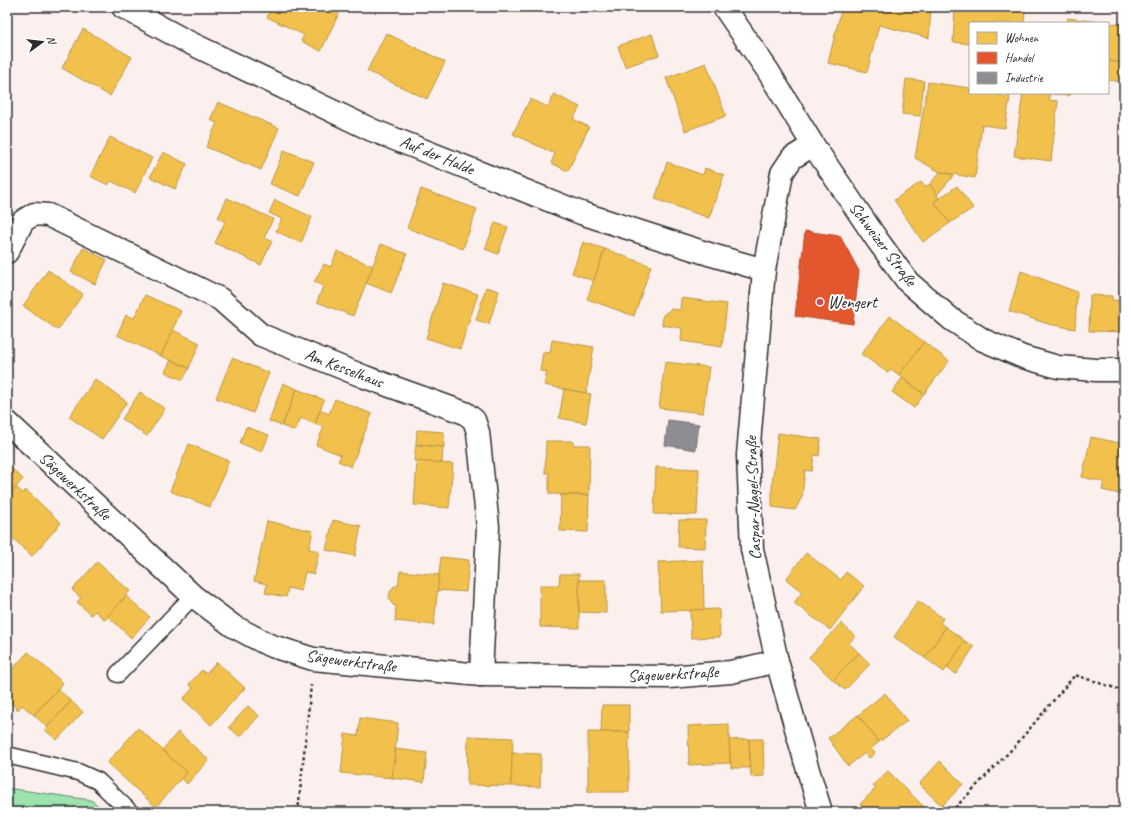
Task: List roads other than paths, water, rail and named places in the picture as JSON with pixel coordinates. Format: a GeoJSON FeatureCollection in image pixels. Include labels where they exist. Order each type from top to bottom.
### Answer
{"type":"FeatureCollection","features":[{"type":"Feature","properties":{"kind":"street","name":"Auf der Halde"},"geometry":{"type":"LineString","coordinates":[[123,7],[184,40],[372,130],[581,213],[764,270]]}},
{"type":"Feature","properties":{"kind":"street","name":"Schweizer Straße"},"geometry":{"type":"LineString","coordinates":[[724,7],[768,71],[813,145],[908,282],[951,319],[983,340],[1023,357],[1058,367],[1096,370],[1124,370]]}},
{"type":"Feature","properties":{"kind":"street","name":"Caspar-Nagel-Straße"},"geometry":{"type":"LineString","coordinates":[[813,145],[792,158],[782,173],[764,270],[748,454],[752,549],[777,661],[804,760],[821,812]]}},
{"type":"Feature","properties":{"kind":"street","name":"Am Kesselhaus"},"geometry":{"type":"LineString","coordinates":[[7,252],[23,221],[34,214],[48,215],[220,299],[261,335],[364,377],[465,412],[474,420],[478,432],[488,527],[481,676]]}},
{"type":"Feature","properties":{"kind":"street","name":"Sägewerkstraße"},"geometry":{"type":"LineString","coordinates":[[7,422],[192,596],[233,626],[269,645],[313,659],[481,676],[670,677],[731,672],[777,661]]}},
{"type":"Feature","properties":{"kind":"lane"},"geometry":{"type":"LineString","coordinates":[[118,674],[192,596]]}},
{"type":"Feature","properties":{"kind":"lane"},"geometry":{"type":"LineString","coordinates":[[7,755],[78,772],[98,781],[130,812]]}},
{"type":"Feature","properties":{"kind":"place","name":"Wengert"},"geometry":{"type":"Point","coordinates":[820,302]}}]}
